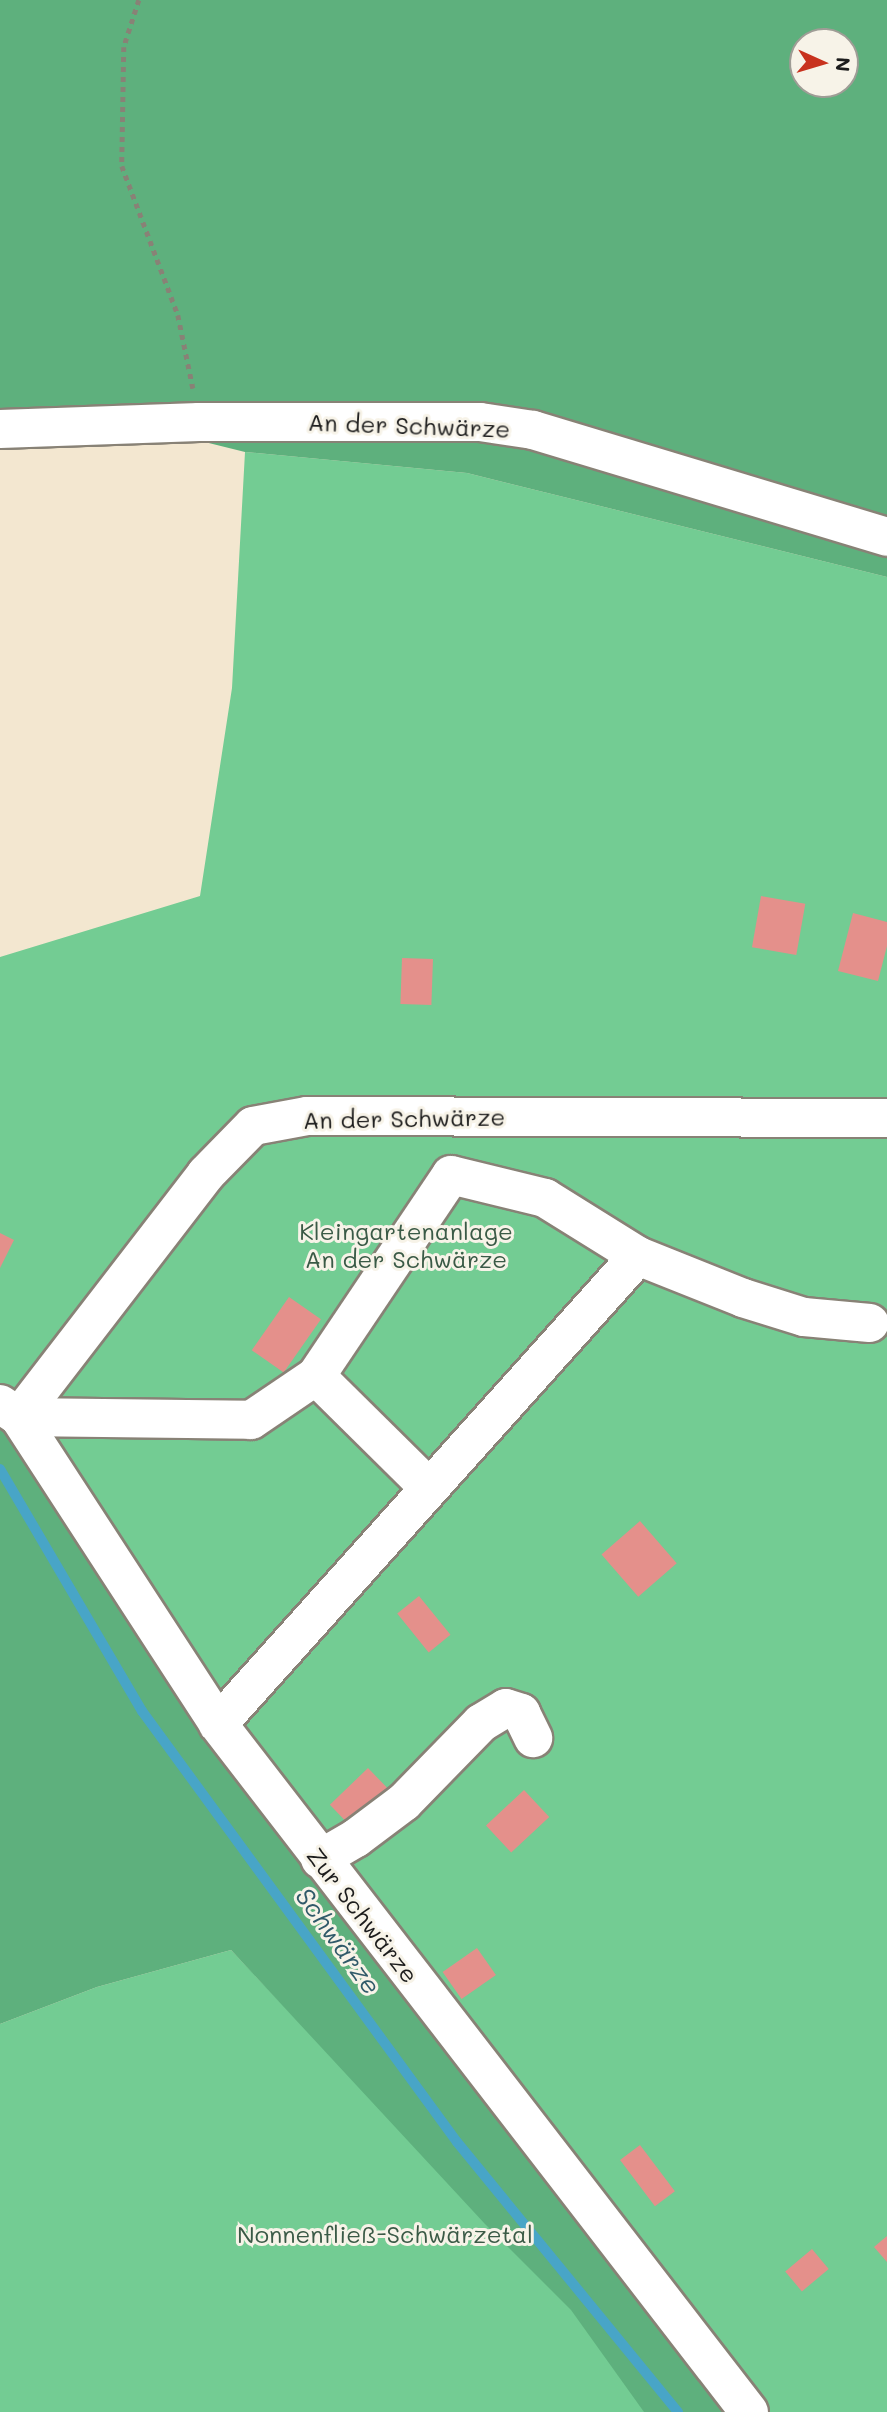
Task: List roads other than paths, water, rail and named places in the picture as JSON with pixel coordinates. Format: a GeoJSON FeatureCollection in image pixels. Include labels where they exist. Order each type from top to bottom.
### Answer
{"type":"FeatureCollection","features":[{"type":"Feature","properties":{"kind":"street","name":"An der Schwärze"},"geometry":{"type":"LineString","coordinates":[[0,429],[200,422],[480,422],[533,430],[887,537]]}},
{"type":"Feature","properties":{"kind":"street","name":"An der Schwärze"},"geometry":{"type":"LineString","coordinates":[[10,1411],[206,1174],[253,1126],[307,1116],[887,1118]]}},
{"type":"Feature","properties":{"kind":"street"},"geometry":{"type":"LineString","coordinates":[[10,1411],[251,1420],[316,1376],[450,1175],[545,1198],[638,1256],[743,1298],[804,1317],[870,1323]]}},
{"type":"Feature","properties":{"kind":"street"},"geometry":{"type":"LineString","coordinates":[[218,1724],[638,1256]]}},
{"type":"Feature","properties":{"kind":"street"},"geometry":{"type":"LineString","coordinates":[[316,1376],[428,1487]]}},
{"type":"Feature","properties":{"kind":"street","name":"Zur Schwärze"},"geometry":{"type":"LineString","coordinates":[[10,1411],[218,1724],[749,2412]]}},
{"type":"Feature","properties":{"kind":"street"},"geometry":{"type":"LineString","coordinates":[[320,1859],[356,1838],[404,1802],[481,1723],[506,1708],[521,1713],[533,1738]]}},
{"type":"Feature","properties":{"kind":"waterway","name":"Schwärze"},"geometry":{"type":"LineString","coordinates":[[0,1469],[142,1711],[457,2142],[678,2412]]}},
{"type":"Feature","properties":{"kind":"park label","name":"Kleingartenanlage An der Schwärze"},"geometry":{"type":"Point","coordinates":[406,1245]}},
{"type":"Feature","properties":{"kind":"park label","name":"Nonnenfließ-Schwärzetal"},"geometry":{"type":"Point","coordinates":[385,2234]}}]}
